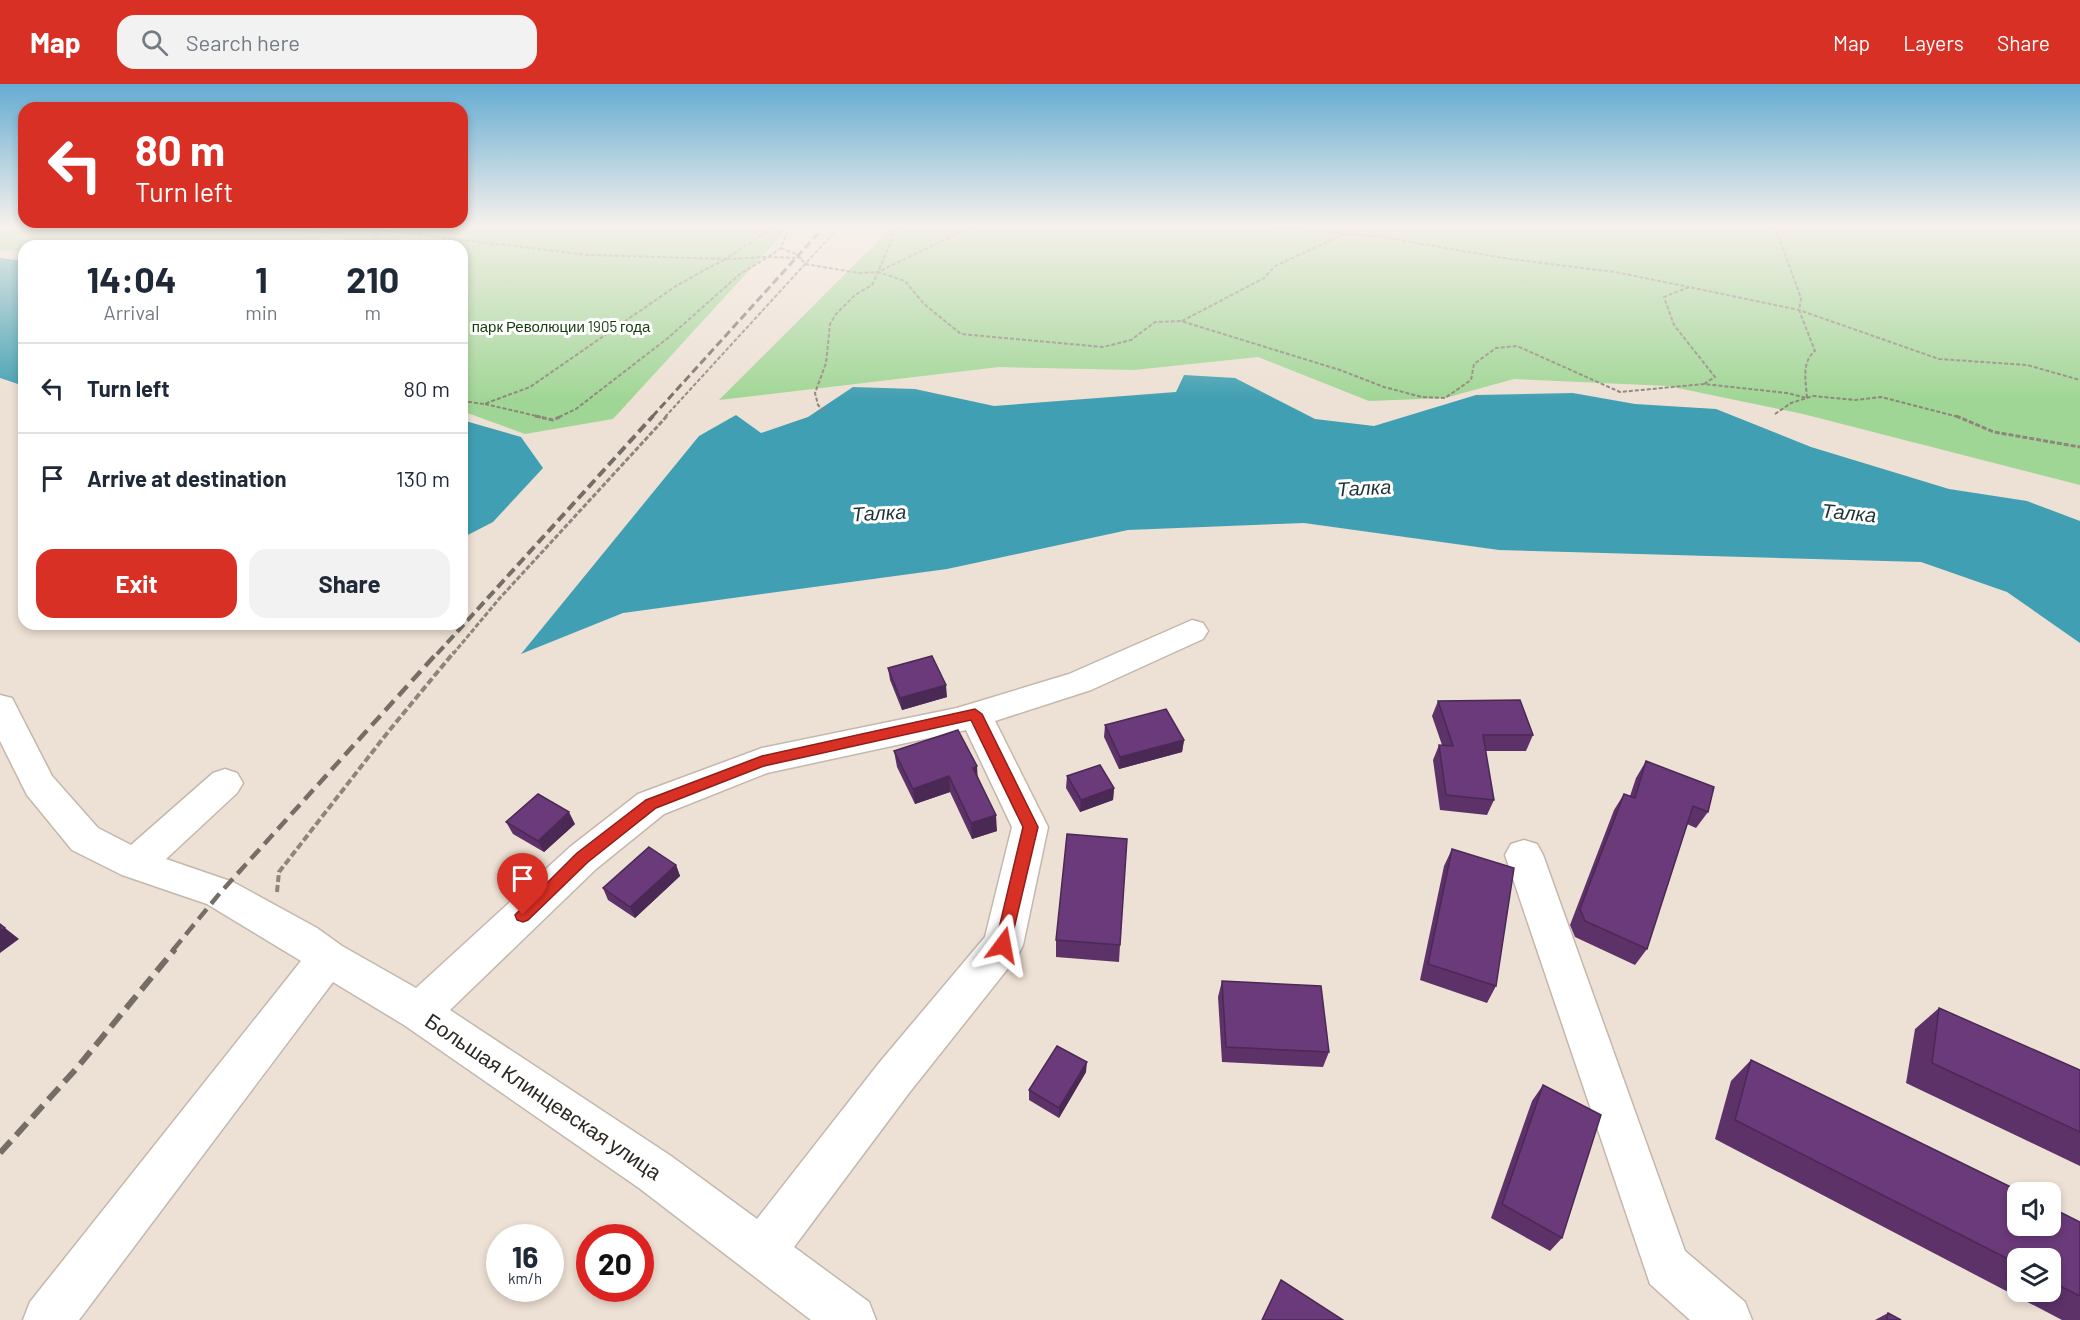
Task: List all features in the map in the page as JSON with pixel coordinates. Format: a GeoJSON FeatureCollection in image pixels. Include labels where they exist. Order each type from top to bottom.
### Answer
{"type":"FeatureCollection","features":[{"type":"Feature","properties":{"kind":"street"},"geometry":{"type":"LineString","coordinates":[[419,1012],[583,858],[651,804],[762,761],[975,714],[1080,682],[1192,631]]}},
{"type":"Feature","properties":{"kind":"street","name":"Большая Клинцевская улица"},"geometry":{"type":"LineString","coordinates":[[0,707],[39,785],[85,839],[135,864],[220,893],[303,940],[328,958],[419,1012],[655,1172],[851,1320]]}},
{"type":"Feature","properties":{"kind":"street"},"geometry":{"type":"LineString","coordinates":[[761,1252],[894,1078],[1003,945],[1030,827],[975,714]]}},
{"type":"Feature","properties":{"kind":"street"},"geometry":{"type":"LineString","coordinates":[[135,864],[225,783]]}},
{"type":"Feature","properties":{"kind":"street"},"geometry":{"type":"LineString","coordinates":[[1524,855],[1667,1267],[1727,1320]]}},
{"type":"Feature","properties":{"kind":"street"},"geometry":{"type":"LineString","coordinates":[[48,1320],[328,958]]}},
{"type":"Feature","properties":{"kind":"path"},"geometry":{"type":"LineString","coordinates":[[484,404],[530,387],[678,285]]}},
{"type":"Feature","properties":{"kind":"path"},"geometry":{"type":"LineString","coordinates":[[468,402],[553,420],[576,409],[668,338],[728,285]]}},
{"type":"Feature","properties":{"kind":"path"},"geometry":{"type":"LineString","coordinates":[[282,898],[276,891],[279,872],[388,732],[499,599],[653,434],[786,285]]}},
{"type":"Feature","properties":{"kind":"path"},"geometry":{"type":"LineString","coordinates":[[824,411],[818,405],[815,393],[826,363],[830,324],[847,302],[872,285]]}},
{"type":"Feature","properties":{"kind":"path"},"geometry":{"type":"LineString","coordinates":[[908,285],[924,304],[961,334],[1103,346],[1131,340],[1155,322],[1181,321],[1269,346],[1394,391],[1430,399],[1445,398],[1471,381],[1474,364],[1496,348],[1517,346],[1620,392],[1704,384],[1787,393],[1807,398]]}},
{"type":"Feature","properties":{"kind":"path"},"geometry":{"type":"LineString","coordinates":[[1181,321],[1251,285]]}},
{"type":"Feature","properties":{"kind":"path"},"geometry":{"type":"LineString","coordinates":[[1678,285],[1799,310],[1939,358],[2027,365],[2080,380]]}},
{"type":"Feature","properties":{"kind":"path"},"geometry":{"type":"LineString","coordinates":[[1797,285],[1802,298],[1799,310],[1815,351],[1809,356],[1805,372],[1807,398]]}},
{"type":"Feature","properties":{"kind":"path"},"geometry":{"type":"LineString","coordinates":[[1689,287],[1664,297],[1674,325],[1715,377],[1704,384]]}},
{"type":"Feature","properties":{"kind":"path"},"geometry":{"type":"LineString","coordinates":[[1775,414],[1791,403],[1807,398],[1820,396],[1855,400],[1881,397],[1954,415],[1994,432],[2080,447]]}},
{"type":"Feature","properties":{"kind":"green space","name":"парк Революции 1905 года"},"geometry":{"type":"Polygon","coordinates":[[[468,285],[736,285],[613,419],[525,434],[468,413],[468,285]]]}},
{"type":"Feature","properties":{"kind":"green space"},"geometry":{"type":"Polygon","coordinates":[[[834,285],[2080,285],[2080,485],[1803,414],[1668,386],[1514,379],[1445,398],[1369,401],[1258,357],[1134,370],[999,367],[719,400],[834,285]]]}},
{"type":"Feature","properties":{"kind":"water"},"geometry":{"type":"Polygon","coordinates":[[[0,285],[18,285],[18,384],[0,378],[0,285]]]}},
{"type":"Feature","properties":{"kind":"water","name":"Талка"},"geometry":{"type":"Polygon","coordinates":[[[1184,375],[1235,378],[1315,419],[1374,426],[1476,395],[1573,393],[1635,404],[1716,409],[1811,447],[1949,489],[2027,501],[2080,521],[2080,643],[2007,592],[1921,562],[1499,550],[1304,523],[1128,530],[947,569],[623,613],[521,654],[699,436],[736,415],[761,433],[808,417],[853,387],[915,389],[994,406],[1176,392],[1184,375]]]}},
{"type":"Feature","properties":{"kind":"water"},"geometry":{"type":"Polygon","coordinates":[[[468,422],[521,437],[543,468],[493,522],[468,535],[468,422]]]}},
{"type":"Feature","properties":{"kind":"building"},"geometry":{"type":"Polygon","coordinates":[[[932,656],[946,685],[900,698],[888,668],[932,656]]]}},
{"type":"Feature","properties":{"kind":"building"},"geometry":{"type":"Polygon","coordinates":[[[1520,700],[1533,735],[1483,735],[1494,800],[1446,795],[1439,745],[1453,746],[1438,701],[1520,700]]]}},
{"type":"Feature","properties":{"kind":"building"},"geometry":{"type":"Polygon","coordinates":[[[1166,709],[1184,740],[1120,757],[1105,725],[1166,709]]]}},
{"type":"Feature","properties":{"kind":"building"},"geometry":{"type":"Polygon","coordinates":[[[958,730],[977,766],[973,768],[996,815],[971,823],[949,776],[913,789],[894,751],[958,730]]]}},
{"type":"Feature","properties":{"kind":"building"},"geometry":{"type":"Polygon","coordinates":[[[1646,761],[1714,787],[1708,812],[1693,806],[1647,949],[1585,921],[1580,909],[1624,794],[1635,798],[1646,761]]]}},
{"type":"Feature","properties":{"kind":"building"},"geometry":{"type":"Polygon","coordinates":[[[1100,765],[1114,788],[1081,800],[1067,776],[1100,765]]]}},
{"type":"Feature","properties":{"kind":"building"},"geometry":{"type":"Polygon","coordinates":[[[538,794],[569,812],[538,841],[506,822],[538,794]]]}},
{"type":"Feature","properties":{"kind":"building"},"geometry":{"type":"Polygon","coordinates":[[[1067,834],[1127,839],[1120,945],[1056,940],[1067,834]]]}},
{"type":"Feature","properties":{"kind":"building"},"geometry":{"type":"Polygon","coordinates":[[[649,847],[676,865],[630,907],[603,888],[649,847]]]}},
{"type":"Feature","properties":{"kind":"building"},"geometry":{"type":"Polygon","coordinates":[[[1452,849],[1514,868],[1496,986],[1428,964],[1452,849]]]}},
{"type":"Feature","properties":{"kind":"building"},"geometry":{"type":"Polygon","coordinates":[[[1222,981],[1321,986],[1329,1052],[1226,1047],[1222,981]]]}},
{"type":"Feature","properties":{"kind":"building"},"geometry":{"type":"Polygon","coordinates":[[[1939,1008],[2080,1070],[2080,1132],[1932,1063],[1939,1008]]]}},
{"type":"Feature","properties":{"kind":"building"},"geometry":{"type":"Polygon","coordinates":[[[1057,1046],[1087,1062],[1059,1108],[1029,1090],[1057,1046]]]}},
{"type":"Feature","properties":{"kind":"building"},"geometry":{"type":"Polygon","coordinates":[[[1751,1060],[2007,1185],[2007,1236],[2061,1236],[2061,1212],[2080,1222],[2080,1296],[2061,1286],[2061,1248],[2007,1248],[2007,1258],[1735,1120],[1751,1060]]]}},
{"type":"Feature","properties":{"kind":"building"},"geometry":{"type":"Polygon","coordinates":[[[1543,1085],[1601,1115],[1562,1238],[1502,1204],[1543,1085]]]}},
{"type":"Feature","properties":{"kind":"building"},"geometry":{"type":"Polygon","coordinates":[[[1281,1280],[1343,1320],[1262,1320],[1281,1280]]]}},
{"type":"Feature","properties":{"kind":"building"},"geometry":{"type":"Polygon","coordinates":[[[1888,1313],[1901,1320],[1887,1320],[1888,1313]]]}},
{"type":"Feature","properties":{"kind":"railway"},"geometry":{"type":"LineString","coordinates":[[652,417],[772,285]]}},
{"type":"Feature","properties":{"kind":"railway"},"geometry":{"type":"LineString","coordinates":[[468,620],[653,416]]}},
{"type":"Feature","properties":{"kind":"railway"},"geometry":{"type":"LineString","coordinates":[[437,654],[459,630]]}},
{"type":"Feature","properties":{"kind":"railway"},"geometry":{"type":"LineString","coordinates":[[173,950],[220,893],[438,652]]}},
{"type":"Feature","properties":{"kind":"railway"},"geometry":{"type":"LineString","coordinates":[[0,1153],[76,1069],[175,949]]}},
{"type":"Feature","properties":{"kind":"route"},"geometry":{"type":"LineString","coordinates":[[523,915],[583,858],[651,804],[762,761],[957,720],[975,714],[1030,827],[1003,945]]}}]}
